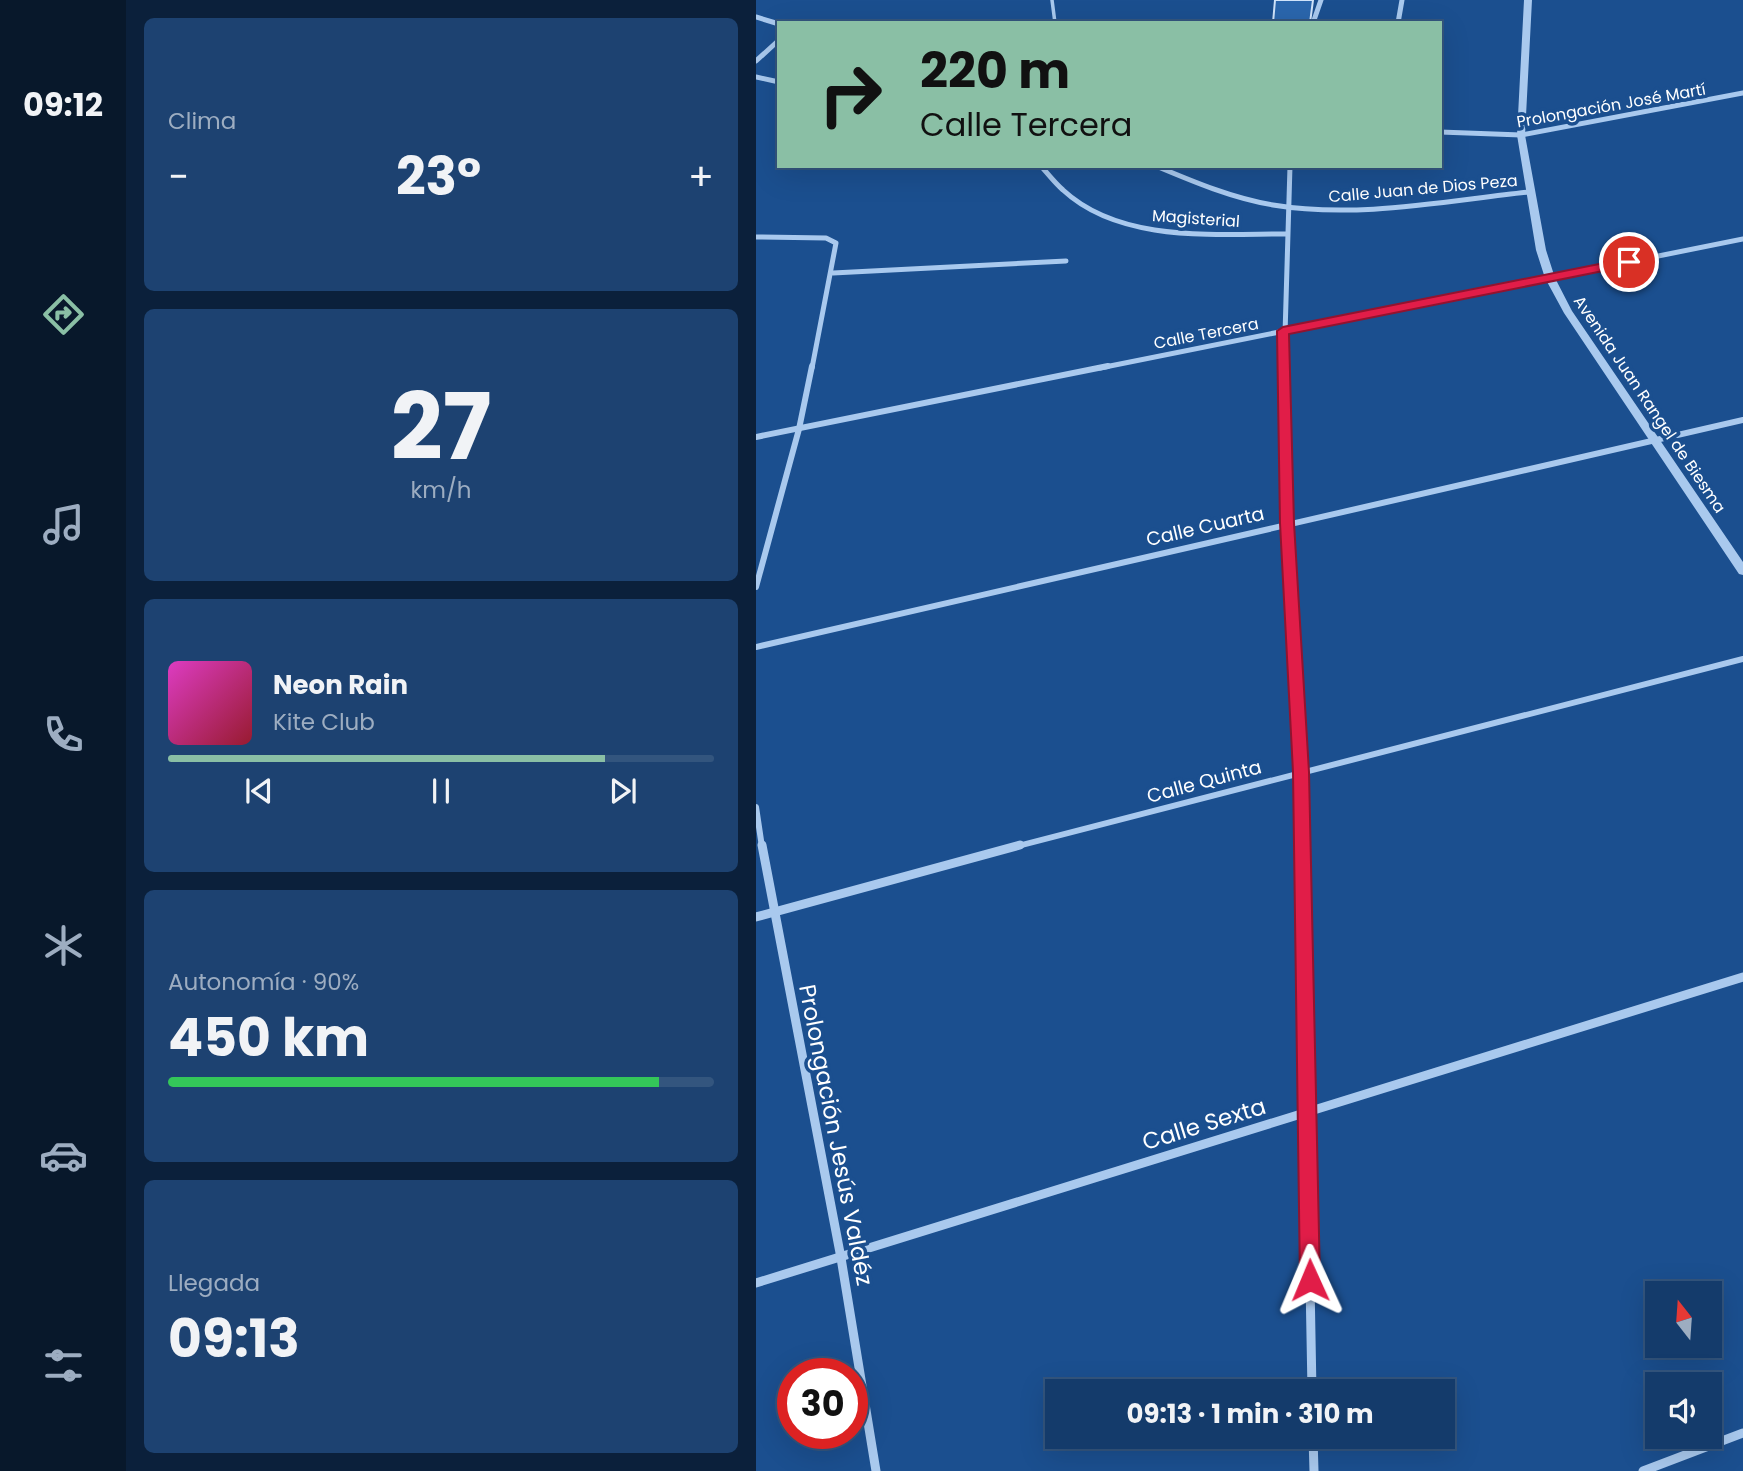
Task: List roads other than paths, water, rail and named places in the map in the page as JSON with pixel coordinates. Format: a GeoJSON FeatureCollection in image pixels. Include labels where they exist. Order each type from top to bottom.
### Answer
{"type":"FeatureCollection","features":[{"type":"Feature","properties":{"kind":"street"},"geometry":{"type":"LineString","coordinates":[[1314,21],[1321,0]]}},
{"type":"Feature","properties":{"kind":"street"},"geometry":{"type":"LineString","coordinates":[[1398,21],[1402,0]]}},
{"type":"Feature","properties":{"kind":"street","name":"Avenida Juan Rangel de Biesma"},"geometry":{"type":"LineString","coordinates":[[1528,0],[1521,135],[1529,192],[1550,278],[1567,312],[1743,571]]}},
{"type":"Feature","properties":{"kind":"street"},"geometry":{"type":"LineString","coordinates":[[756,17],[777,23]]}},
{"type":"Feature","properties":{"kind":"street"},"geometry":{"type":"LineString","coordinates":[[756,61],[777,42]]}},
{"type":"Feature","properties":{"kind":"street"},"geometry":{"type":"LineString","coordinates":[[756,77],[777,82]]}},
{"type":"Feature","properties":{"kind":"street","name":"Prolongación José Martí"},"geometry":{"type":"LineString","coordinates":[[1442,132],[1521,135],[1743,93]]}},
{"type":"Feature","properties":{"kind":"street","name":"Magisterial"},"geometry":{"type":"LineString","coordinates":[[1043,168],[1057,186],[1078,203],[1114,219],[1177,231],[1286,234]]}},
{"type":"Feature","properties":{"kind":"street","name":"Calle Juan de Dios Peza"},"geometry":{"type":"LineString","coordinates":[[1161,168],[1218,190],[1287,206],[1319,209],[1529,192]]}},
{"type":"Feature","properties":{"kind":"street"},"geometry":{"type":"LineString","coordinates":[[1290,168],[1283,331],[1287,523],[1301,772],[1312,1379]]}},
{"type":"Feature","properties":{"kind":"street"},"geometry":{"type":"LineString","coordinates":[[756,237],[826,238],[836,243],[799,429],[756,587]]}},
{"type":"Feature","properties":{"kind":"street","name":"Calle Tercera"},"geometry":{"type":"LineString","coordinates":[[756,437],[1743,239]]}},
{"type":"Feature","properties":{"kind":"street"},"geometry":{"type":"LineString","coordinates":[[832,273],[1066,261]]}},
{"type":"Feature","properties":{"kind":"street","name":"Calle Cuarta"},"geometry":{"type":"LineString","coordinates":[[756,647],[1743,420]]}},
{"type":"Feature","properties":{"kind":"street","name":"Calle Quinta"},"geometry":{"type":"LineString","coordinates":[[756,917],[1301,772],[1743,659]]}},
{"type":"Feature","properties":{"kind":"street","name":"Prolongación Jesús Valdéz"},"geometry":{"type":"LineString","coordinates":[[756,807],[773,912],[841,1258],[876,1471]]}},
{"type":"Feature","properties":{"kind":"street","name":"Calle Sexta"},"geometry":{"type":"LineString","coordinates":[[756,1283],[1743,977]]}},
{"type":"Feature","properties":{"kind":"street"},"geometry":{"type":"LineString","coordinates":[[1643,1471],[1743,1433]]}},
{"type":"Feature","properties":{"kind":"street"},"geometry":{"type":"LineString","coordinates":[[1313,1449],[1314,1471]]}},
{"type":"Feature","properties":{"kind":"lane"},"geometry":{"type":"LineString","coordinates":[[1052,0],[1055,21]]}}]}
